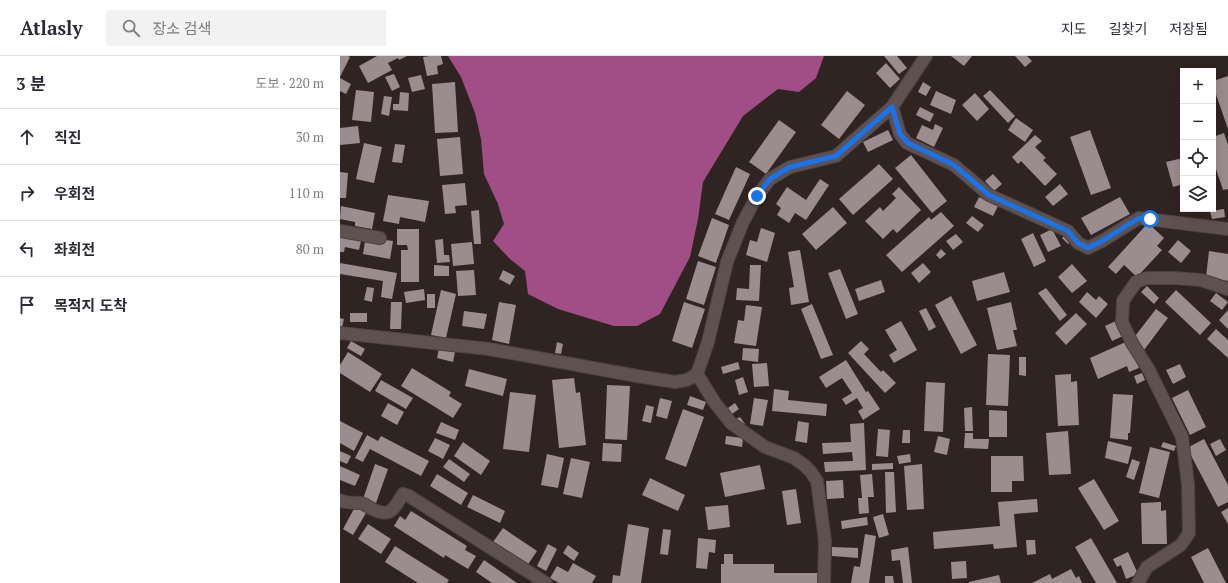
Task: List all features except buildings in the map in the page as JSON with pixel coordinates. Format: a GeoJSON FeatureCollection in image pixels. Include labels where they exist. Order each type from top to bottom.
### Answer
{"type":"FeatureCollection","features":[{"type":"Feature","properties":{"kind":"street"},"geometry":{"type":"LineString","coordinates":[[341,335],[489,349],[675,382],[687,380],[697,374],[708,342],[727,262],[757,196],[770,179],[790,167],[836,156],[892,107],[926,56]]}},
{"type":"Feature","properties":{"kind":"street"},"geometry":{"type":"LineString","coordinates":[[892,107],[900,134],[908,143],[954,165],[989,195],[1068,231],[1078,243],[1088,248],[1139,218],[1228,229]]}},
{"type":"Feature","properties":{"kind":"street"},"geometry":{"type":"LineString","coordinates":[[340,231],[380,238]]}},
{"type":"Feature","properties":{"kind":"street"},"geometry":{"type":"LineString","coordinates":[[1138,583],[1147,567],[1181,545],[1189,533],[1188,484],[1182,437],[1149,370],[1132,343],[1122,322],[1123,301],[1136,282],[1148,278],[1202,280],[1228,289]]}},
{"type":"Feature","properties":{"kind":"street"},"geometry":{"type":"LineString","coordinates":[[697,374],[731,423],[765,447],[794,458],[804,465],[817,481],[825,541],[824,583]]}},
{"type":"Feature","properties":{"kind":"street"},"geometry":{"type":"LineString","coordinates":[[340,500],[362,504],[381,513],[389,512],[394,508],[402,494],[409,496],[546,583]]}},
{"type":"Feature","properties":{"kind":"shaded area"},"geometry":{"type":"Polygon","coordinates":[[[448,56],[824,56],[816,78],[799,92],[778,89],[743,116],[703,182],[698,219],[690,257],[660,314],[637,326],[614,326],[558,309],[528,294],[525,271],[510,259],[493,241],[504,224],[498,204],[484,174],[481,139],[475,113],[461,77],[448,56]]]}},
{"type":"Feature","properties":{"kind":"route"},"geometry":{"type":"LineString","coordinates":[[757,196],[770,179],[790,167],[836,156],[892,107],[900,134],[908,143],[954,165],[989,195],[1068,231],[1078,243],[1088,248],[1139,218],[1150,219]]}}]}
